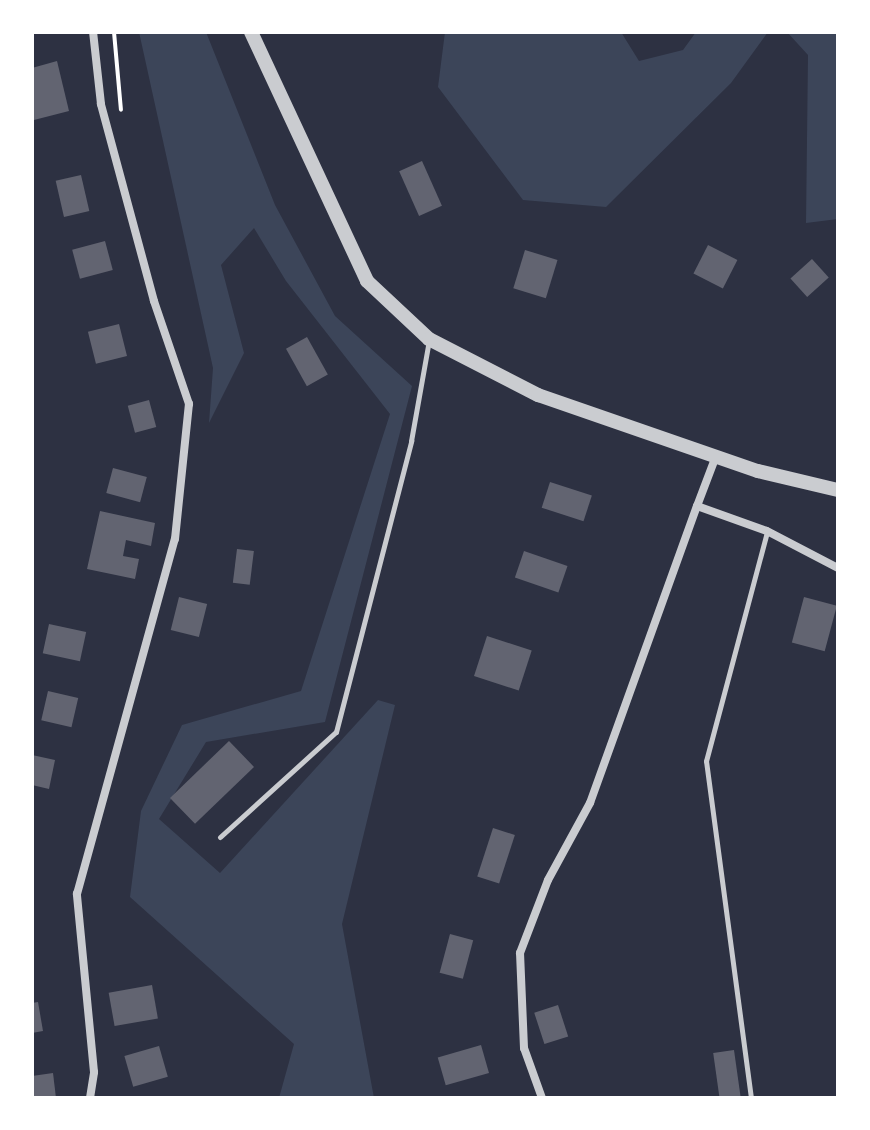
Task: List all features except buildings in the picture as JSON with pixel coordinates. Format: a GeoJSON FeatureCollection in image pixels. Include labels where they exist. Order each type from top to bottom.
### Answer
{"type":"FeatureCollection","features":[{"type":"Feature","properties":{"kind":"street"},"geometry":{"type":"LineString","coordinates":[[90,1098],[94,1072],[77,894],[175,539],[189,404],[154,301],[101,104],[93,32]]}},
{"type":"Feature","properties":{"kind":"street"},"geometry":{"type":"LineString","coordinates":[[251,32],[367,281],[429,339],[538,395],[758,471],[838,490]]}},
{"type":"Feature","properties":{"kind":"street"},"geometry":{"type":"LineString","coordinates":[[542,1098],[524,1048],[520,953],[548,880],[590,803],[716,455]]}},
{"type":"Feature","properties":{"kind":"street"},"geometry":{"type":"LineString","coordinates":[[697,506],[767,531],[838,568]]}},
{"type":"Feature","properties":{"kind":"lane"},"geometry":{"type":"LineString","coordinates":[[220,837],[336,732],[411,441],[429,339]]}},
{"type":"Feature","properties":{"kind":"lane"},"geometry":{"type":"LineString","coordinates":[[751,1098],[706,761],[767,531]]}},
{"type":"Feature","properties":{"kind":"path"},"geometry":{"type":"LineString","coordinates":[[114,32],[122,114]]}},
{"type":"Feature","properties":{"kind":"shaded area"},"geometry":{"type":"Polygon","coordinates":[[[139,32],[206,32],[275,205],[335,316],[412,386],[325,722],[206,742],[159,819],[220,873],[378,700],[395,705],[342,924],[374,1098],[279,1098],[294,1044],[130,897],[141,811],[182,725],[301,691],[390,414],[286,281],[254,228],[221,265],[244,353],[209,423],[213,368],[139,32]]]}},
{"type":"Feature","properties":{"kind":"shaded area"},"geometry":{"type":"Polygon","coordinates":[[[445,32],[621,32],[639,61],[683,50],[696,32],[768,32],[731,83],[606,207],[523,200],[438,87],[445,32]]]}},
{"type":"Feature","properties":{"kind":"shaded area"},"geometry":{"type":"Polygon","coordinates":[[[787,32],[838,32],[838,219],[806,223],[808,55],[787,32]]]}}]}
